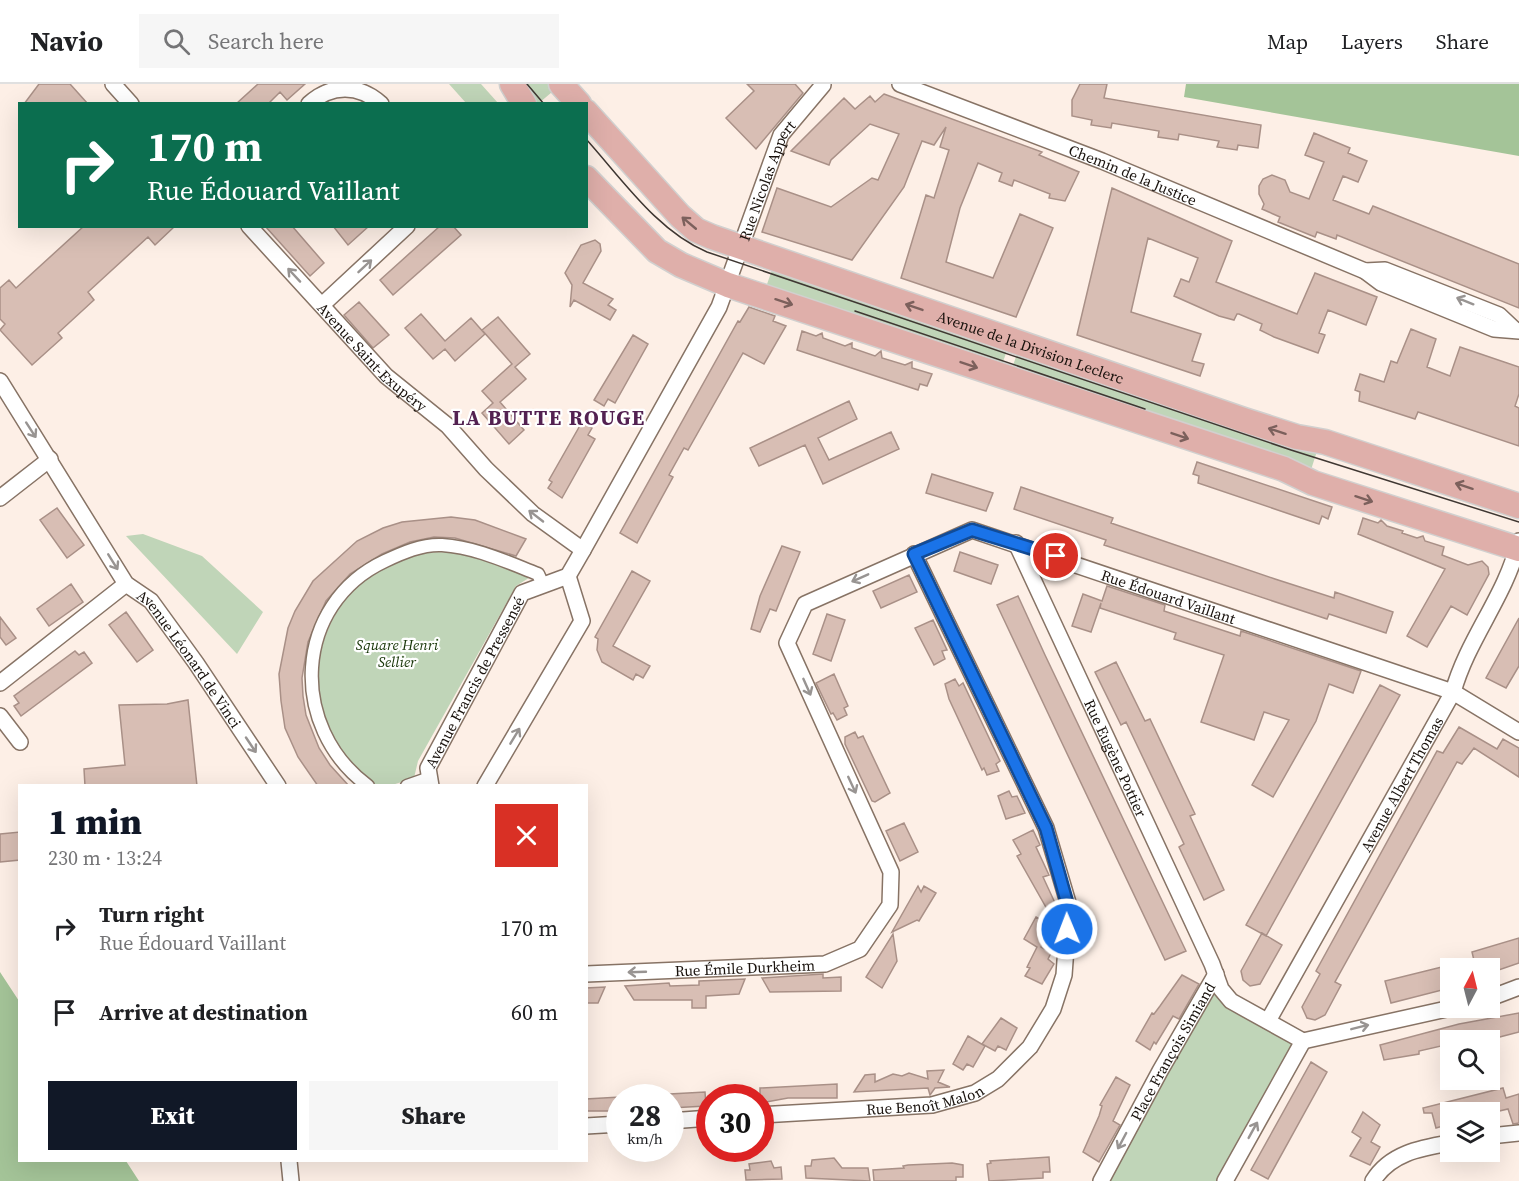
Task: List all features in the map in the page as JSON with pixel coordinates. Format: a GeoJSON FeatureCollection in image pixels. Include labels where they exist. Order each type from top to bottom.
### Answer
{"type":"FeatureCollection","features":[{"type":"Feature","properties":{"kind":"main road"},"geometry":{"type":"LineString","coordinates":[[512,84],[523,102]]}},
{"type":"Feature","properties":{"kind":"main road"},"geometry":{"type":"LineString","coordinates":[[561,84],[577,102]]}},
{"type":"Feature","properties":{"kind":"main road","name":"Avenue de la Division Leclerc"},"geometry":{"type":"LineString","coordinates":[[588,114],[680,216],[696,230],[741,248],[1244,420],[1297,437],[1325,442],[1519,506]]}},
{"type":"Feature","properties":{"kind":"main road"},"geometry":{"type":"LineString","coordinates":[[588,180],[657,251],[681,265],[728,285],[1284,469],[1313,483],[1518,546]]}},
{"type":"Feature","properties":{"kind":"street"},"geometry":{"type":"LineString","coordinates":[[113,84],[129,102]]}},
{"type":"Feature","properties":{"kind":"street"},"geometry":{"type":"LineString","coordinates":[[311,102],[321,92],[337,84],[357,87],[379,102]]}},
{"type":"Feature","properties":{"kind":"street","name":"Rue Nicolas Appert"},"geometry":{"type":"LineString","coordinates":[[728,285],[781,135],[823,84]]}},
{"type":"Feature","properties":{"kind":"street","name":"Chemin de la Justice"},"geometry":{"type":"LineString","coordinates":[[900,84],[1102,161],[1365,271],[1381,283],[1437,298],[1494,329],[1517,330]]}},
{"type":"Feature","properties":{"kind":"street","name":"Avenue Saint-Exupéry"},"geometry":{"type":"LineString","coordinates":[[251,228],[386,376],[448,426],[486,469],[533,514],[583,550]]}},
{"type":"Feature","properties":{"kind":"street"},"geometry":{"type":"LineString","coordinates":[[322,305],[405,228]]}},
{"type":"Feature","properties":{"kind":"street"},"geometry":{"type":"LineString","coordinates":[[486,784],[582,621],[568,576],[728,285]]}},
{"type":"Feature","properties":{"kind":"street","name":"Avenue Léonard de Vinci"},"geometry":{"type":"LineString","coordinates":[[0,381],[126,584],[151,601],[196,663],[277,784]]}},
{"type":"Feature","properties":{"kind":"street"},"geometry":{"type":"LineString","coordinates":[[0,498],[50,459]]}},
{"type":"Feature","properties":{"kind":"street","name":"Rue Édouard Vaillant"},"geometry":{"type":"LineString","coordinates":[[882,916],[892,898],[891,872],[788,643],[805,604],[972,530],[1453,692],[1519,732]]}},
{"type":"Feature","properties":{"kind":"street","name":"Rue Eugène Pottier"},"geometry":{"type":"LineString","coordinates":[[1016,543],[1216,974]]}},
{"type":"Feature","properties":{"kind":"street"},"geometry":{"type":"LineString","coordinates":[[366,784],[340,760],[321,731],[312,689],[311,656],[333,607],[363,571],[406,551],[441,545],[478,552],[512,563],[538,574],[543,585]]}},
{"type":"Feature","properties":{"kind":"street","name":"Avenue Albert Thomas"},"geometry":{"type":"LineString","coordinates":[[1268,1021],[1453,692],[1460,668],[1509,576],[1518,546]]}},
{"type":"Feature","properties":{"kind":"street","name":"Rue Benoît Malon"},"geometry":{"type":"LineString","coordinates":[[774,1114],[932,1105],[975,1093],[998,1079],[1030,1047],[1053,1009],[1064,975],[1068,906],[1046,828],[914,554]]}},
{"type":"Feature","properties":{"kind":"street","name":"Avenue Francis de Pressensé"},"geometry":{"type":"LineString","coordinates":[[430,782],[428,768],[522,593],[568,576]]}},
{"type":"Feature","properties":{"kind":"street"},"geometry":{"type":"LineString","coordinates":[[0,683],[126,584]]}},
{"type":"Feature","properties":{"kind":"street"},"geometry":{"type":"LineString","coordinates":[[0,716],[20,742]]}},
{"type":"Feature","properties":{"kind":"street","name":"Rue Émile Durkheim"},"geometry":{"type":"LineString","coordinates":[[588,974],[825,964],[860,949],[882,916]]}},
{"type":"Feature","properties":{"kind":"street","name":"Place François Simiand"},"geometry":{"type":"LineString","coordinates":[[1216,974],[1221,989],[1231,1001],[1303,1041]]}},
{"type":"Feature","properties":{"kind":"street","name":"Place François Simiand"},"geometry":{"type":"LineString","coordinates":[[1101,1181],[1160,1071],[1216,974]]}},
{"type":"Feature","properties":{"kind":"street"},"geometry":{"type":"LineString","coordinates":[[1500,994],[1519,987]]}},
{"type":"Feature","properties":{"kind":"street"},"geometry":{"type":"LineString","coordinates":[[1225,1181],[1303,1041],[1396,1018],[1410,1018],[1440,1011]]}},
{"type":"Feature","properties":{"kind":"street"},"geometry":{"type":"LineString","coordinates":[[588,1126],[606,1125]]}},
{"type":"Feature","properties":{"kind":"street"},"geometry":{"type":"LineString","coordinates":[[1500,1135],[1519,1133]]}},
{"type":"Feature","properties":{"kind":"street"},"geometry":{"type":"LineString","coordinates":[[1373,1181],[1379,1172],[1399,1156],[1440,1146]]}},
{"type":"Feature","properties":{"kind":"street"},"geometry":{"type":"LineString","coordinates":[[289,1162],[291,1181]]}},
{"type":"Feature","properties":{"kind":"green space"},"geometry":{"type":"Polygon","coordinates":[[[449,84],[481,84],[497,102],[465,102],[449,84]]]}},
{"type":"Feature","properties":{"kind":"green space"},"geometry":{"type":"Polygon","coordinates":[[[517,84],[553,84],[558,87],[540,102],[528,102],[517,84]]]}},
{"type":"Feature","properties":{"kind":"green space"},"geometry":{"type":"Polygon","coordinates":[[[1186,84],[1519,84],[1519,156],[1184,97],[1186,84]]]}},
{"type":"Feature","properties":{"kind":"green space"},"geometry":{"type":"Polygon","coordinates":[[[774,264],[1009,345],[1000,370],[765,290],[774,264]]]}},
{"type":"Feature","properties":{"kind":"green space"},"geometry":{"type":"Polygon","coordinates":[[[1019,348],[1319,445],[1309,476],[1010,374],[1019,348]]]}},
{"type":"Feature","properties":{"kind":"green space"},"geometry":{"type":"Polygon","coordinates":[[[143,534],[202,556],[263,612],[237,654],[126,536],[143,534]]]}},
{"type":"Feature","properties":{"kind":"green space","name":"Square Henri Sellier"},"geometry":{"type":"Polygon","coordinates":[[[450,552],[480,557],[532,576],[516,586],[418,761],[414,778],[395,784],[371,784],[343,757],[326,732],[318,696],[318,670],[323,645],[332,621],[346,599],[363,581],[384,566],[408,555],[450,552]]]}},
{"type":"Feature","properties":{"kind":"green space"},"geometry":{"type":"Polygon","coordinates":[[[0,972],[18,999],[18,1162],[127,1162],[139,1181],[0,1181],[0,972]]]}},
{"type":"Feature","properties":{"kind":"green space"},"geometry":{"type":"Polygon","coordinates":[[[1216,974],[1221,989],[1303,1041],[1225,1181],[1101,1181],[1216,974]]]}},
{"type":"Feature","properties":{"kind":"building"},"geometry":{"type":"Polygon","coordinates":[[[39,84],[70,84],[86,102],[26,102],[39,84]]]}},
{"type":"Feature","properties":{"kind":"building"},"geometry":{"type":"Polygon","coordinates":[[[258,84],[305,84],[287,100],[280,92],[270,102],[238,102],[258,84]]]}},
{"type":"Feature","properties":{"kind":"building"},"geometry":{"type":"Polygon","coordinates":[[[747,84],[795,84],[803,93],[756,149],[726,118],[754,91],[747,84]]]}},
{"type":"Feature","properties":{"kind":"building"},"geometry":{"type":"Polygon","coordinates":[[[1080,84],[1107,84],[1104,98],[1261,125],[1258,148],[1238,145],[1237,150],[1217,147],[1219,141],[1179,134],[1178,140],[1158,137],[1159,131],[1112,123],[1111,128],[1091,125],[1092,120],[1072,116],[1072,100],[1080,84]]]}},
{"type":"Feature","properties":{"kind":"building"},"geometry":{"type":"Polygon","coordinates":[[[884,94],[1042,152],[1039,155],[1079,172],[1065,201],[1049,198],[1050,194],[1014,180],[1012,186],[999,181],[1002,173],[978,163],[960,208],[946,262],[993,278],[1020,214],[1053,228],[1016,317],[901,278],[926,195],[934,198],[949,150],[940,147],[946,127],[934,145],[922,141],[904,187],[852,260],[762,232],[777,188],[831,207],[872,178],[878,180],[899,134],[870,124],[831,160],[829,165],[791,151],[844,98],[855,109],[870,96],[875,102],[884,94]]]}},
{"type":"Feature","properties":{"kind":"building"},"geometry":{"type":"Polygon","coordinates":[[[1314,133],[1350,148],[1348,153],[1367,161],[1358,182],[1343,176],[1333,200],[1369,214],[1373,206],[1519,264],[1519,308],[1337,235],[1336,239],[1317,232],[1315,237],[1278,222],[1280,217],[1262,209],[1264,204],[1259,194],[1259,186],[1263,179],[1272,175],[1285,180],[1290,192],[1309,199],[1324,162],[1305,155],[1314,133]]]}},
{"type":"Feature","properties":{"kind":"building"},"geometry":{"type":"Polygon","coordinates":[[[1112,188],[1232,241],[1216,282],[1297,314],[1315,273],[1377,297],[1366,325],[1328,310],[1319,333],[1325,335],[1318,353],[1274,337],[1260,330],[1262,324],[1239,314],[1234,320],[1219,316],[1174,296],[1181,279],[1189,282],[1198,258],[1148,238],[1131,312],[1201,334],[1192,361],[1204,364],[1200,376],[1077,335],[1112,188]]]}},
{"type":"Feature","properties":{"kind":"building"},"geometry":{"type":"Polygon","coordinates":[[[82,228],[173,228],[155,245],[148,237],[88,292],[94,300],[58,333],[62,338],[32,365],[0,330],[5,324],[0,319],[0,288],[9,280],[16,288],[82,228]]]}},
{"type":"Feature","properties":{"kind":"building"},"geometry":{"type":"Polygon","coordinates":[[[267,228],[294,228],[324,263],[310,276],[267,228]]]}},
{"type":"Feature","properties":{"kind":"building"},"geometry":{"type":"Polygon","coordinates":[[[335,228],[367,228],[348,245],[335,228]]]}},
{"type":"Feature","properties":{"kind":"building"},"geometry":{"type":"Polygon","coordinates":[[[438,228],[455,228],[461,235],[393,295],[380,280],[438,228]]]}},
{"type":"Feature","properties":{"kind":"building"},"geometry":{"type":"Polygon","coordinates":[[[595,240],[600,244],[601,251],[583,283],[613,299],[608,305],[616,310],[610,320],[574,300],[570,307],[572,285],[565,273],[581,245],[595,240]]]}},
{"type":"Feature","properties":{"kind":"building"},"geometry":{"type":"Polygon","coordinates":[[[359,302],[389,335],[373,348],[344,315],[359,302]]]}},
{"type":"Feature","properties":{"kind":"building"},"geometry":{"type":"Polygon","coordinates":[[[749,307],[775,316],[773,321],[786,326],[764,364],[743,353],[688,450],[684,448],[669,475],[673,477],[637,543],[620,533],[738,321],[740,322],[749,307]]]}},
{"type":"Feature","properties":{"kind":"building"},"geometry":{"type":"Polygon","coordinates":[[[421,314],[445,341],[471,318],[485,334],[455,361],[445,349],[433,359],[405,328],[421,314]]]}},
{"type":"Feature","properties":{"kind":"building"},"geometry":{"type":"Polygon","coordinates":[[[498,317],[530,354],[515,367],[526,379],[500,402],[524,430],[509,444],[482,413],[493,403],[482,391],[512,364],[482,330],[498,317]]]}},
{"type":"Feature","properties":{"kind":"building"},"geometry":{"type":"Polygon","coordinates":[[[1411,329],[1436,339],[1427,367],[1450,376],[1460,347],[1519,367],[1519,394],[1515,406],[1519,408],[1519,446],[1418,412],[1415,419],[1359,401],[1360,392],[1355,390],[1360,374],[1384,382],[1391,361],[1397,363],[1411,329]]]}},
{"type":"Feature","properties":{"kind":"building"},"geometry":{"type":"Polygon","coordinates":[[[802,331],[816,336],[822,333],[823,338],[845,346],[852,343],[852,348],[875,356],[881,351],[882,358],[905,365],[912,362],[912,368],[932,374],[927,386],[920,384],[918,390],[797,350],[802,331]]]}},
{"type":"Feature","properties":{"kind":"building"},"geometry":{"type":"Polygon","coordinates":[[[633,335],[648,344],[615,403],[608,399],[604,406],[594,400],[633,335]]]}},
{"type":"Feature","properties":{"kind":"building"},"geometry":{"type":"Polygon","coordinates":[[[849,401],[857,419],[818,438],[829,460],[891,432],[899,449],[823,484],[805,445],[759,466],[750,448],[849,401]]]}},
{"type":"Feature","properties":{"kind":"building"},"geometry":{"type":"Polygon","coordinates":[[[582,422],[592,428],[588,435],[595,439],[562,498],[548,488],[552,482],[549,480],[582,422]]]}},
{"type":"Feature","properties":{"kind":"building"},"geometry":{"type":"Polygon","coordinates":[[[1197,462],[1332,507],[1328,519],[1322,516],[1319,524],[1198,483],[1199,476],[1193,474],[1197,462]]]}},
{"type":"Feature","properties":{"kind":"building"},"geometry":{"type":"Polygon","coordinates":[[[932,474],[993,493],[986,511],[926,493],[932,474]]]}},
{"type":"Feature","properties":{"kind":"building"},"geometry":{"type":"Polygon","coordinates":[[[1021,487],[1113,518],[1111,523],[1275,579],[1334,598],[1335,592],[1393,612],[1386,633],[1329,614],[1327,619],[1104,545],[1106,540],[1014,509],[1021,487]]]}},
{"type":"Feature","properties":{"kind":"building"},"geometry":{"type":"Polygon","coordinates":[[[57,508],[84,545],[67,558],[40,520],[57,508]]]}},
{"type":"Feature","properties":{"kind":"building"},"geometry":{"type":"Polygon","coordinates":[[[451,517],[475,520],[526,539],[516,556],[455,538],[434,537],[410,542],[382,554],[350,574],[326,601],[308,642],[302,678],[303,696],[306,715],[319,748],[330,765],[347,784],[317,784],[298,757],[285,728],[279,674],[288,628],[295,611],[313,581],[357,541],[383,528],[402,522],[451,517]]]}},
{"type":"Feature","properties":{"kind":"building"},"geometry":{"type":"Polygon","coordinates":[[[1363,518],[1378,523],[1381,520],[1387,526],[1417,538],[1423,536],[1425,541],[1444,547],[1442,555],[1468,565],[1482,561],[1488,567],[1489,574],[1467,615],[1451,606],[1427,647],[1407,636],[1445,569],[1358,534],[1363,518]]]}},
{"type":"Feature","properties":{"kind":"building"},"geometry":{"type":"Polygon","coordinates":[[[782,546],[800,552],[776,611],[770,609],[760,632],[751,629],[760,596],[782,546]]]}},
{"type":"Feature","properties":{"kind":"building"},"geometry":{"type":"Polygon","coordinates":[[[960,552],[998,565],[991,584],[954,571],[960,552]]]}},
{"type":"Feature","properties":{"kind":"building"},"geometry":{"type":"Polygon","coordinates":[[[632,571],[650,581],[613,646],[650,666],[643,678],[636,674],[633,680],[602,662],[597,650],[598,639],[595,637],[632,571]]]}},
{"type":"Feature","properties":{"kind":"building"},"geometry":{"type":"Polygon","coordinates":[[[909,575],[917,592],[881,608],[873,591],[909,575]]]}},
{"type":"Feature","properties":{"kind":"building"},"geometry":{"type":"Polygon","coordinates":[[[71,584],[83,602],[49,626],[37,609],[71,584]]]}},
{"type":"Feature","properties":{"kind":"building"},"geometry":{"type":"Polygon","coordinates":[[[1107,586],[1165,605],[1164,611],[1240,636],[1241,631],[1361,671],[1353,693],[1329,684],[1316,721],[1273,797],[1252,785],[1289,720],[1264,712],[1254,740],[1201,722],[1224,655],[1174,639],[1176,633],[1100,608],[1101,603],[1091,632],[1072,626],[1083,594],[1102,601],[1107,586]]]}},
{"type":"Feature","properties":{"kind":"building"},"geometry":{"type":"Polygon","coordinates":[[[1018,596],[1186,951],[1165,960],[1062,743],[997,605],[1018,596]]]}},
{"type":"Feature","properties":{"kind":"building"},"geometry":{"type":"Polygon","coordinates":[[[126,612],[153,650],[137,662],[109,625],[126,612]]]}},
{"type":"Feature","properties":{"kind":"building"},"geometry":{"type":"Polygon","coordinates":[[[827,614],[845,620],[831,661],[813,654],[827,614]]]}},
{"type":"Feature","properties":{"kind":"building"},"geometry":{"type":"Polygon","coordinates":[[[0,617],[16,638],[6,645],[0,637],[0,617]]]}},
{"type":"Feature","properties":{"kind":"building"},"geometry":{"type":"Polygon","coordinates":[[[1519,618],[1519,666],[1506,688],[1486,678],[1519,618]]]}},
{"type":"Feature","properties":{"kind":"building"},"geometry":{"type":"Polygon","coordinates":[[[933,620],[947,650],[942,651],[945,659],[934,665],[915,628],[933,620]]]}},
{"type":"Feature","properties":{"kind":"building"},"geometry":{"type":"Polygon","coordinates":[[[75,651],[79,655],[84,652],[92,663],[21,716],[14,706],[19,703],[14,696],[75,651]]]}},
{"type":"Feature","properties":{"kind":"building"},"geometry":{"type":"Polygon","coordinates":[[[1116,662],[1145,721],[1150,719],[1195,814],[1190,816],[1224,890],[1204,900],[1179,847],[1184,844],[1126,722],[1121,725],[1095,672],[1116,662]]]}},
{"type":"Feature","properties":{"kind":"building"},"geometry":{"type":"Polygon","coordinates":[[[834,674],[848,706],[844,708],[847,715],[837,720],[833,713],[831,714],[816,683],[834,674]]]}},
{"type":"Feature","properties":{"kind":"building"},"geometry":{"type":"Polygon","coordinates":[[[955,679],[959,686],[963,683],[1000,761],[996,764],[999,771],[987,775],[984,768],[982,770],[949,699],[945,684],[955,679]]]}},
{"type":"Feature","properties":{"kind":"building"},"geometry":{"type":"Polygon","coordinates":[[[1380,685],[1400,695],[1266,936],[1246,925],[1380,685]]]}},
{"type":"Feature","properties":{"kind":"building"},"geometry":{"type":"Polygon","coordinates":[[[188,700],[197,784],[85,784],[84,769],[125,765],[119,705],[167,704],[188,700]]]}},
{"type":"Feature","properties":{"kind":"building"},"geometry":{"type":"Polygon","coordinates":[[[1459,727],[1497,749],[1503,739],[1519,748],[1519,777],[1474,748],[1462,764],[1457,762],[1335,982],[1341,985],[1325,1015],[1315,1020],[1307,1018],[1302,1007],[1320,974],[1316,971],[1437,751],[1443,753],[1459,727]]]}},
{"type":"Feature","properties":{"kind":"building"},"geometry":{"type":"Polygon","coordinates":[[[855,732],[858,738],[863,736],[890,793],[875,802],[872,801],[845,744],[845,737],[855,732]]]}},
{"type":"Feature","properties":{"kind":"building"},"geometry":{"type":"Polygon","coordinates":[[[1009,791],[1012,797],[1017,796],[1025,813],[1006,819],[998,796],[1009,791]]]}},
{"type":"Feature","properties":{"kind":"building"},"geometry":{"type":"Polygon","coordinates":[[[904,823],[918,852],[900,861],[886,831],[904,823]]]}},
{"type":"Feature","properties":{"kind":"building"},"geometry":{"type":"Polygon","coordinates":[[[1033,830],[1040,845],[1036,847],[1049,875],[1043,877],[1056,905],[1047,909],[1017,856],[1021,854],[1013,840],[1033,830]]]}},
{"type":"Feature","properties":{"kind":"building"},"geometry":{"type":"Polygon","coordinates":[[[18,832],[18,860],[0,862],[0,834],[18,832]]]}},
{"type":"Feature","properties":{"kind":"building"},"geometry":{"type":"Polygon","coordinates":[[[918,886],[921,892],[924,886],[936,893],[919,921],[892,932],[918,886]]]}},
{"type":"Feature","properties":{"kind":"building"},"geometry":{"type":"Polygon","coordinates":[[[1036,917],[1053,927],[1041,947],[1051,953],[1048,959],[1054,964],[1042,984],[1025,976],[1037,947],[1024,939],[1036,917]]]}},
{"type":"Feature","properties":{"kind":"building"},"geometry":{"type":"Polygon","coordinates":[[[1262,933],[1282,945],[1260,984],[1250,986],[1243,980],[1241,971],[1262,933]]]}},
{"type":"Feature","properties":{"kind":"building"},"geometry":{"type":"Polygon","coordinates":[[[893,934],[897,961],[882,988],[866,977],[893,934]]]}},
{"type":"Feature","properties":{"kind":"building"},"geometry":{"type":"Polygon","coordinates":[[[1519,938],[1519,963],[1500,970],[1500,958],[1473,958],[1472,952],[1519,938]]]}},
{"type":"Feature","properties":{"kind":"building"},"geometry":{"type":"Polygon","coordinates":[[[1440,967],[1440,991],[1391,1003],[1385,981],[1440,967]]]}},
{"type":"Feature","properties":{"kind":"building"},"geometry":{"type":"Polygon","coordinates":[[[823,974],[823,978],[841,977],[841,991],[770,992],[762,978],[823,974]]]}},
{"type":"Feature","properties":{"kind":"building"},"geometry":{"type":"Polygon","coordinates":[[[1182,975],[1199,984],[1179,1019],[1173,1016],[1150,1050],[1136,1041],[1152,1013],[1154,1014],[1182,975]]]}},
{"type":"Feature","properties":{"kind":"building"},"geometry":{"type":"Polygon","coordinates":[[[745,979],[739,994],[706,996],[706,1008],[692,1008],[692,1000],[634,1000],[625,986],[669,983],[670,986],[699,985],[699,981],[745,979]]]}},
{"type":"Feature","properties":{"kind":"building"},"geometry":{"type":"Polygon","coordinates":[[[605,987],[598,1003],[588,1003],[588,988],[605,987]]]}},
{"type":"Feature","properties":{"kind":"building"},"geometry":{"type":"Polygon","coordinates":[[[1519,1013],[1519,1032],[1500,1037],[1500,1030],[1440,1030],[1440,1046],[1419,1051],[1419,1054],[1384,1060],[1380,1045],[1459,1024],[1519,1013]]]}},
{"type":"Feature","properties":{"kind":"building"},"geometry":{"type":"Polygon","coordinates":[[[1001,1018],[1017,1028],[1006,1050],[998,1046],[995,1051],[982,1044],[1001,1018]]]}},
{"type":"Feature","properties":{"kind":"building"},"geometry":{"type":"Polygon","coordinates":[[[968,1036],[985,1046],[973,1067],[967,1064],[963,1070],[953,1064],[968,1036]]]}},
{"type":"Feature","properties":{"kind":"building"},"geometry":{"type":"Polygon","coordinates":[[[1311,1062],[1327,1072],[1268,1179],[1251,1170],[1311,1062]]]}},
{"type":"Feature","properties":{"kind":"building"},"geometry":{"type":"Polygon","coordinates":[[[944,1070],[938,1082],[950,1087],[935,1088],[930,1095],[928,1088],[854,1092],[865,1075],[875,1074],[875,1082],[893,1074],[902,1076],[909,1073],[928,1079],[927,1071],[944,1070]]]}},
{"type":"Feature","properties":{"kind":"building"},"geometry":{"type":"Polygon","coordinates":[[[1116,1077],[1130,1085],[1113,1121],[1120,1125],[1099,1162],[1083,1152],[1099,1116],[1102,1106],[1100,1105],[1116,1077]]]}},
{"type":"Feature","properties":{"kind":"building"},"geometry":{"type":"Polygon","coordinates":[[[837,1084],[837,1098],[788,1098],[774,1100],[774,1087],[837,1084]]]}},
{"type":"Feature","properties":{"kind":"building"},"geometry":{"type":"Polygon","coordinates":[[[1503,1088],[1506,1098],[1519,1094],[1519,1123],[1513,1124],[1508,1109],[1500,1111],[1500,1102],[1447,1102],[1500,1090],[1503,1088]]]}},
{"type":"Feature","properties":{"kind":"building"},"geometry":{"type":"Polygon","coordinates":[[[684,1093],[696,1093],[696,1107],[684,1107],[684,1093]]]}},
{"type":"Feature","properties":{"kind":"building"},"geometry":{"type":"Polygon","coordinates":[[[606,1098],[606,1111],[588,1111],[588,1099],[606,1098]]]}},
{"type":"Feature","properties":{"kind":"building"},"geometry":{"type":"Polygon","coordinates":[[[1440,1104],[1440,1127],[1436,1128],[1432,1113],[1424,1113],[1423,1108],[1440,1104]]]}},
{"type":"Feature","properties":{"kind":"building"},"geometry":{"type":"Polygon","coordinates":[[[1363,1112],[1380,1125],[1371,1142],[1380,1147],[1370,1165],[1350,1156],[1361,1138],[1352,1132],[1363,1112]]]}},
{"type":"Feature","properties":{"kind":"building"},"geometry":{"type":"Polygon","coordinates":[[[1049,1157],[1050,1172],[1043,1172],[1043,1178],[989,1181],[987,1164],[991,1163],[990,1161],[1049,1157]]]}},
{"type":"Feature","properties":{"kind":"building"},"geometry":{"type":"Polygon","coordinates":[[[834,1158],[842,1168],[868,1168],[870,1181],[806,1178],[805,1166],[811,1166],[812,1160],[834,1158]]]}},
{"type":"Feature","properties":{"kind":"building"},"geometry":{"type":"Polygon","coordinates":[[[771,1162],[774,1168],[781,1167],[782,1179],[746,1180],[745,1170],[750,1170],[749,1164],[771,1162]]]}},
{"type":"Feature","properties":{"kind":"building"},"geometry":{"type":"Polygon","coordinates":[[[952,1163],[963,1165],[963,1177],[956,1177],[956,1181],[874,1181],[873,1170],[904,1168],[903,1166],[908,1165],[952,1163]]]}},
{"type":"Feature","properties":{"kind":"tram line"},"geometry":{"type":"LineString","coordinates":[[527,84],[542,102]]}},
{"type":"Feature","properties":{"kind":"tram line"},"geometry":{"type":"LineString","coordinates":[[588,141],[656,218],[689,243],[707,252],[1291,450],[1519,522]]}},
{"type":"Feature","properties":{"kind":"tram line"},"geometry":{"type":"LineString","coordinates":[[855,311],[1145,409]]}},
{"type":"Feature","properties":{"kind":"district","name":"LA BUTTE ROUGE"},"geometry":{"type":"Point","coordinates":[549,417]}},
{"type":"Feature","properties":{"kind":"route"},"geometry":{"type":"LineString","coordinates":[[1056,556],[972,530],[914,554],[1046,828],[1068,906],[1067,929]]}}]}
